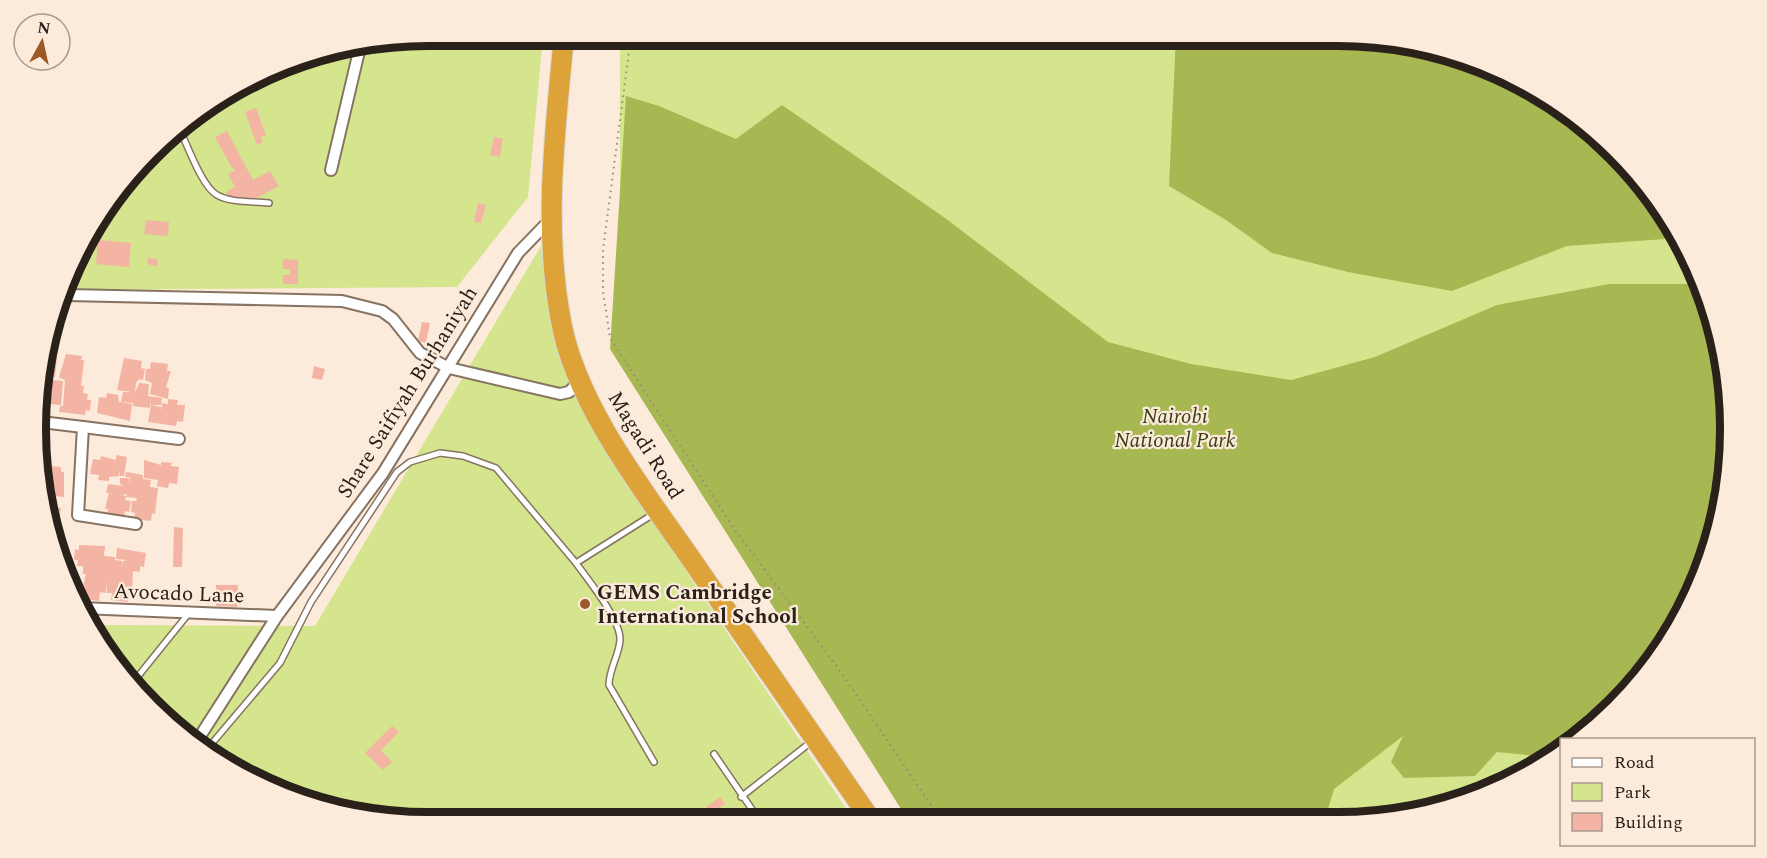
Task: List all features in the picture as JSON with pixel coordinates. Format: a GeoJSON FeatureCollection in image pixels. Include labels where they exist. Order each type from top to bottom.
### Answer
{"type":"FeatureCollection","features":[{"type":"Feature","properties":{"kind":"highway","name":"Magadi Road"},"geometry":{"type":"LineString","coordinates":[[563,46],[550,220],[561,322],[580,381],[604,428],[865,812]]}},
{"type":"Feature","properties":{"kind":"street"},"geometry":{"type":"LineString","coordinates":[[331,170],[359,53]]}},
{"type":"Feature","properties":{"kind":"street","name":"Share Saifiyah Burhaniyah"},"geometry":{"type":"LineString","coordinates":[[201,735],[277,616],[383,473],[518,253],[550,220]]}},
{"type":"Feature","properties":{"kind":"street"},"geometry":{"type":"LineString","coordinates":[[71,295],[342,301],[382,311],[393,319],[420,353],[449,368],[560,394],[569,392],[580,381]]}},
{"type":"Feature","properties":{"kind":"street"},"geometry":{"type":"LineString","coordinates":[[46,423],[179,439]]}},
{"type":"Feature","properties":{"kind":"street"},"geometry":{"type":"LineString","coordinates":[[83,427],[78,515],[136,524]]}},
{"type":"Feature","properties":{"kind":"street","name":"Avocado Lane"},"geometry":{"type":"LineString","coordinates":[[92,608],[277,616]]}},
{"type":"Feature","properties":{"kind":"lane"},"geometry":{"type":"LineString","coordinates":[[183,136],[208,187],[216,194],[228,199],[269,203]]}},
{"type":"Feature","properties":{"kind":"lane"},"geometry":{"type":"LineString","coordinates":[[212,744],[280,663],[311,602],[397,472],[410,462],[440,453],[463,456],[496,468],[576,563],[619,630],[619,651],[609,674],[609,685],[654,762]]}},
{"type":"Feature","properties":{"kind":"lane"},"geometry":{"type":"LineString","coordinates":[[576,563],[659,511]]}},
{"type":"Feature","properties":{"kind":"lane"},"geometry":{"type":"LineString","coordinates":[[138,677],[189,612]]}},
{"type":"Feature","properties":{"kind":"lane"},"geometry":{"type":"LineString","coordinates":[[741,797],[815,739]]}},
{"type":"Feature","properties":{"kind":"lane"},"geometry":{"type":"LineString","coordinates":[[714,754],[753,812]]}},
{"type":"Feature","properties":{"kind":"path"},"geometry":{"type":"LineString","coordinates":[[630,46],[607,211],[602,272],[604,307],[610,338],[735,530],[843,675],[936,812]]}},
{"type":"Feature","properties":{"kind":"green space"},"geometry":{"type":"Polygon","coordinates":[[[429,46],[542,46],[528,197],[457,287],[73,290],[86,260],[111,216],[141,177],[177,141],[196,126],[216,111],[260,86],[306,67],[379,50],[429,46]]]}},
{"type":"Feature","properties":{"kind":"green space","name":"Nairobi National Park"},"geometry":{"type":"Polygon","coordinates":[[[620,46],[1338,46],[1413,54],[1484,76],[1551,111],[1590,141],[1626,177],[1656,216],[1691,283],[1713,354],[1720,404],[1720,454],[1713,504],[1700,552],[1681,598],[1656,642],[1626,681],[1590,717],[1551,747],[1507,772],[1461,791],[1413,804],[1338,812],[910,812],[700,492],[629,339],[620,267],[620,46]]]}},
{"type":"Feature","properties":{"kind":"green space"},"geometry":{"type":"Polygon","coordinates":[[[1176,46],[1363,47],[1413,54],[1461,67],[1507,86],[1551,111],[1590,141],[1626,177],[1656,216],[1669,239],[1567,246],[1452,291],[1348,272],[1272,253],[1226,220],[1169,186],[1176,46]]]}},
{"type":"Feature","properties":{"kind":"green space","name":"Nairobi National Park"},"geometry":{"type":"Polygon","coordinates":[[[626,96],[659,106],[736,139],[782,105],[945,218],[1108,342],[1191,364],[1291,380],[1375,357],[1497,305],[1609,284],[1691,284],[1713,354],[1720,404],[1720,454],[1713,504],[1700,552],[1681,598],[1656,642],[1626,681],[1590,717],[1536,756],[1497,752],[1475,776],[1404,778],[1391,762],[1403,736],[1334,789],[1327,812],[903,812],[610,349],[626,96]]]}},
{"type":"Feature","properties":{"kind":"green space"},"geometry":{"type":"Polygon","coordinates":[[[541,246],[558,355],[695,585],[849,812],[429,812],[379,808],[330,798],[260,772],[216,747],[196,732],[177,717],[141,681],[101,625],[315,626],[541,246]]]}},
{"type":"Feature","properties":{"kind":"building"},"geometry":{"type":"Polygon","coordinates":[[[256,108],[266,135],[261,137],[263,142],[257,145],[245,112],[256,108]]]}},
{"type":"Feature","properties":{"kind":"building"},"geometry":{"type":"Polygon","coordinates":[[[227,131],[253,180],[270,171],[279,186],[247,203],[245,199],[233,205],[226,192],[235,187],[228,174],[236,170],[232,168],[215,137],[227,131]]]}},
{"type":"Feature","properties":{"kind":"building"},"geometry":{"type":"Polygon","coordinates":[[[494,137],[503,139],[500,157],[490,155],[494,137]]]}},
{"type":"Feature","properties":{"kind":"building"},"geometry":{"type":"Polygon","coordinates":[[[478,203],[486,205],[481,223],[474,222],[478,203]]]}},
{"type":"Feature","properties":{"kind":"building"},"geometry":{"type":"Polygon","coordinates":[[[146,220],[169,222],[168,236],[144,234],[146,220]]]}},
{"type":"Feature","properties":{"kind":"building"},"geometry":{"type":"Polygon","coordinates":[[[98,240],[131,243],[129,267],[96,264],[98,240]]]}},
{"type":"Feature","properties":{"kind":"building"},"geometry":{"type":"Polygon","coordinates":[[[148,258],[158,259],[157,266],[147,264],[148,258]]]}},
{"type":"Feature","properties":{"kind":"building"},"geometry":{"type":"Polygon","coordinates":[[[283,259],[298,260],[298,284],[283,284],[283,275],[290,275],[290,269],[283,269],[283,259]]]}},
{"type":"Feature","properties":{"kind":"building"},"geometry":{"type":"Polygon","coordinates":[[[422,322],[430,323],[426,343],[418,341],[422,322]]]}},
{"type":"Feature","properties":{"kind":"building"},"geometry":{"type":"Polygon","coordinates":[[[66,354],[82,356],[81,360],[84,360],[81,386],[84,386],[83,393],[88,394],[87,400],[91,400],[90,411],[86,410],[85,415],[59,412],[60,406],[63,406],[65,380],[59,377],[66,354]]]}},
{"type":"Feature","properties":{"kind":"building"},"geometry":{"type":"Polygon","coordinates":[[[54,357],[57,357],[55,377],[51,376],[49,392],[50,379],[54,357]]]}},
{"type":"Feature","properties":{"kind":"building"},"geometry":{"type":"Polygon","coordinates":[[[124,358],[142,361],[141,368],[145,369],[143,380],[139,379],[136,383],[135,393],[139,383],[149,384],[148,396],[162,398],[161,405],[151,405],[151,399],[150,408],[133,406],[134,398],[133,403],[121,402],[123,392],[132,392],[117,390],[124,358]]]}},
{"type":"Feature","properties":{"kind":"building"},"geometry":{"type":"Polygon","coordinates":[[[151,362],[168,364],[167,371],[171,371],[166,387],[169,388],[168,399],[150,394],[152,383],[145,380],[146,369],[150,369],[151,362]]]}},
{"type":"Feature","properties":{"kind":"building"},"geometry":{"type":"Polygon","coordinates":[[[314,366],[325,369],[322,380],[312,378],[314,366]]]}},
{"type":"Feature","properties":{"kind":"building"},"geometry":{"type":"Polygon","coordinates":[[[52,380],[63,381],[61,405],[50,404],[52,380]]]}},
{"type":"Feature","properties":{"kind":"building"},"geometry":{"type":"Polygon","coordinates":[[[107,393],[118,395],[119,402],[132,404],[130,421],[97,413],[99,397],[106,398],[107,393]]]}},
{"type":"Feature","properties":{"kind":"building"},"geometry":{"type":"Polygon","coordinates":[[[168,399],[178,400],[177,405],[185,405],[183,422],[177,421],[176,426],[148,422],[151,405],[161,407],[161,412],[162,403],[168,404],[168,399]]]}},
{"type":"Feature","properties":{"kind":"building"},"geometry":{"type":"Polygon","coordinates":[[[116,455],[127,457],[124,476],[120,476],[120,471],[119,476],[109,477],[109,481],[98,480],[99,475],[90,474],[93,459],[100,460],[101,456],[116,460],[116,455]]]}},
{"type":"Feature","properties":{"kind":"building"},"geometry":{"type":"Polygon","coordinates":[[[144,460],[161,465],[161,462],[172,463],[171,466],[179,467],[177,484],[169,483],[168,488],[157,486],[158,480],[144,478],[144,460]]]}},
{"type":"Feature","properties":{"kind":"building"},"geometry":{"type":"Polygon","coordinates":[[[50,466],[61,467],[61,472],[64,472],[64,497],[53,496],[50,466]]]}},
{"type":"Feature","properties":{"kind":"building"},"geometry":{"type":"Polygon","coordinates":[[[126,472],[143,475],[143,479],[151,480],[150,487],[158,488],[155,514],[152,513],[151,521],[134,519],[135,513],[131,512],[132,501],[136,501],[137,498],[126,497],[127,494],[122,495],[126,496],[125,500],[131,501],[129,512],[125,511],[124,519],[107,516],[108,509],[105,509],[109,493],[106,493],[108,484],[124,486],[120,484],[120,478],[129,478],[129,485],[130,477],[125,477],[126,472]]]}},
{"type":"Feature","properties":{"kind":"building"},"geometry":{"type":"Polygon","coordinates":[[[55,507],[61,508],[58,522],[55,507]]]}},
{"type":"Feature","properties":{"kind":"building"},"geometry":{"type":"Polygon","coordinates":[[[174,527],[183,528],[182,567],[173,567],[174,527]]]}},
{"type":"Feature","properties":{"kind":"building"},"geometry":{"type":"Polygon","coordinates":[[[79,545],[105,546],[104,556],[115,557],[115,560],[122,561],[122,567],[123,561],[127,560],[116,559],[117,548],[146,553],[144,567],[140,566],[140,572],[133,571],[132,594],[129,594],[128,602],[111,600],[112,593],[107,593],[107,581],[106,593],[100,592],[99,601],[87,599],[85,591],[82,589],[86,574],[83,574],[83,566],[77,566],[78,560],[74,560],[75,549],[79,550],[79,545]]]}},
{"type":"Feature","properties":{"kind":"building"},"geometry":{"type":"Polygon","coordinates":[[[216,585],[238,585],[237,607],[216,606],[216,585]]]}},
{"type":"Feature","properties":{"kind":"building"},"geometry":{"type":"Polygon","coordinates":[[[392,726],[399,732],[381,750],[392,762],[383,770],[365,753],[392,726]]]}},
{"type":"Feature","properties":{"kind":"building"},"geometry":{"type":"Polygon","coordinates":[[[720,797],[725,804],[714,812],[710,812],[706,807],[720,797]]]}},
{"type":"Feature","properties":{"kind":"building"},"geometry":{"type":"Polygon","coordinates":[[[703,807],[707,812],[696,812],[703,807]]]}},
{"type":"Feature","properties":{"kind":"place","name":"GEMS Cambridge International School"},"geometry":{"type":"Point","coordinates":[585,604]}}]}
